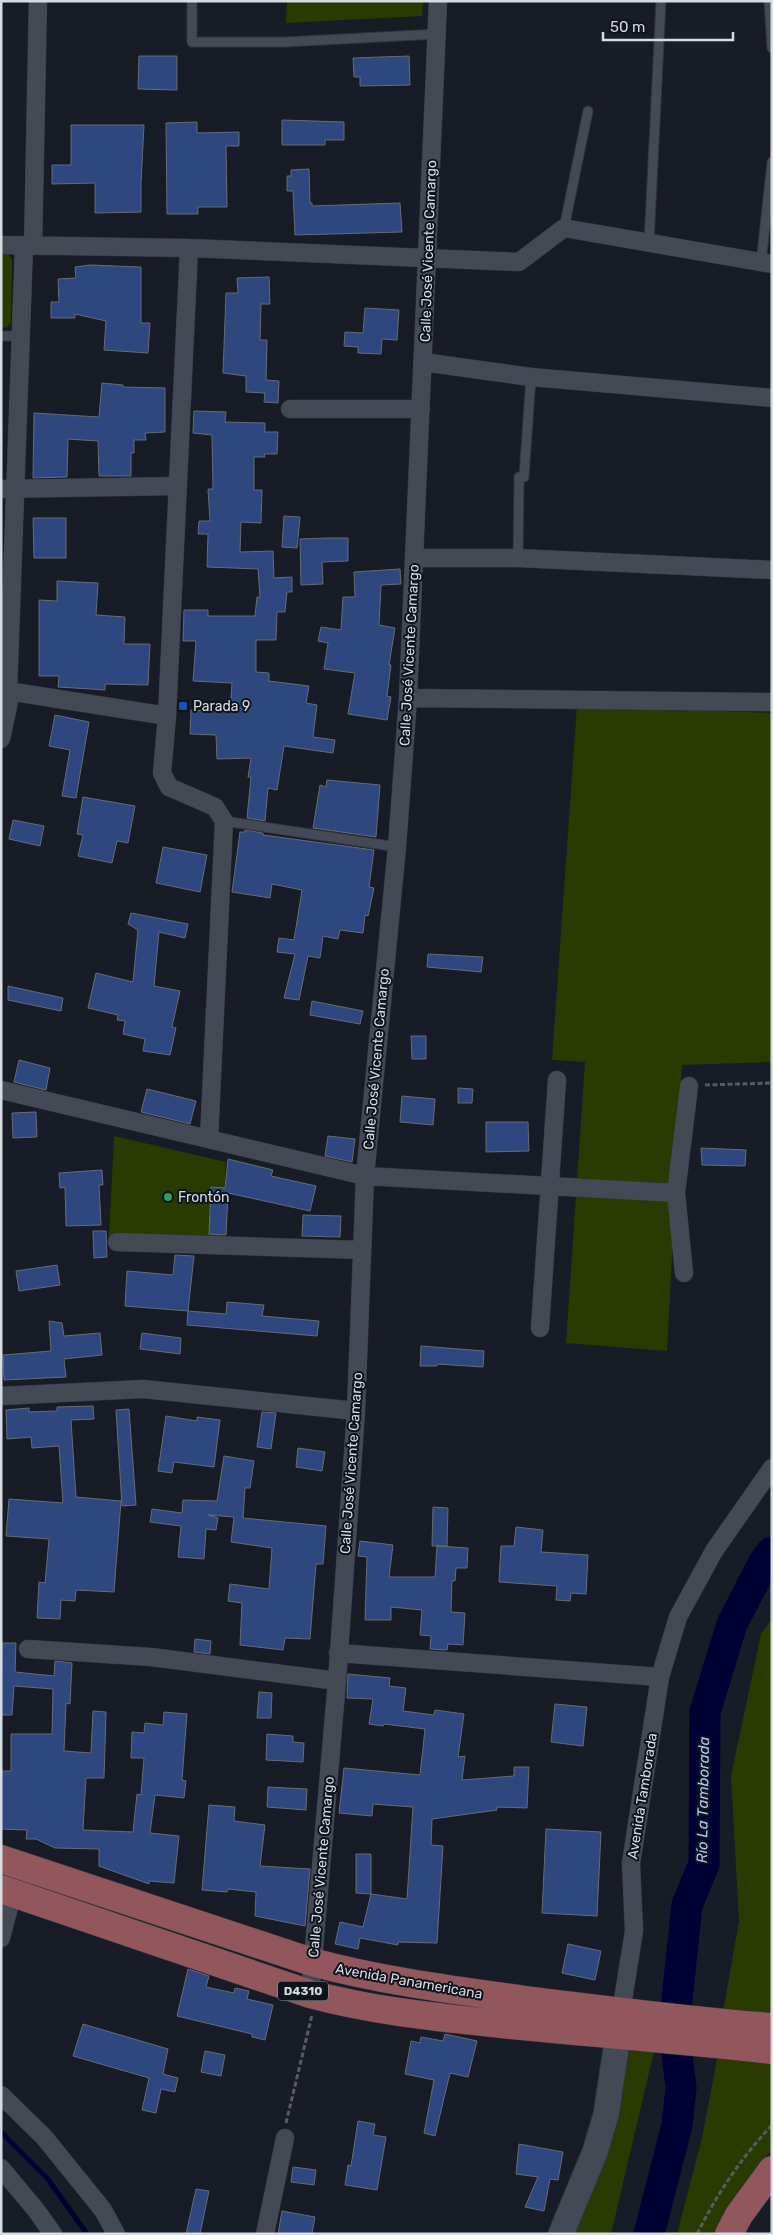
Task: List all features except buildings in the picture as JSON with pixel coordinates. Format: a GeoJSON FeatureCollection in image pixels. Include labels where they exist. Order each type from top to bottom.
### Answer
{"type":"FeatureCollection","features":[{"type":"Feature","properties":{"kind":"main road","name":"Avenida Panamericana"},"geometry":{"type":"LineString","coordinates":[[1,1858],[312,1962],[359,1975],[620,2024]]}},
{"type":"Feature","properties":{"kind":"main road","name":"Avenida Panamericana"},"geometry":{"type":"LineString","coordinates":[[7,1891],[310,1994],[353,2005],[401,2013],[658,2027],[720,2034],[772,2050]]}},
{"type":"Feature","properties":{"kind":"main road","name":"Avenida Tamborada"},"geometry":{"type":"LineString","coordinates":[[561,2234],[596,2152],[606,2115],[620,2024]]}},
{"type":"Feature","properties":{"kind":"main road","name":"Avenida Panamericana"},"geometry":{"type":"LineString","coordinates":[[720,2034],[772,2027]]}},
{"type":"Feature","properties":{"kind":"main road"},"geometry":{"type":"LineString","coordinates":[[729,2234],[739,2215],[772,2170]]}},
{"type":"Feature","properties":{"kind":"street"},"geometry":{"type":"LineString","coordinates":[[1,739],[7,691],[8,488],[28,246],[38,1]]}},
{"type":"Feature","properties":{"kind":"street","name":"Calle José Vicente Camargo"},"geometry":{"type":"LineString","coordinates":[[310,1994],[337,1681],[356,1410],[365,1176],[397,847],[408,698],[438,1]]}},
{"type":"Feature","properties":{"kind":"street"},"geometry":{"type":"LineString","coordinates":[[1,245],[189,248],[520,262],[564,228],[766,264]]}},
{"type":"Feature","properties":{"kind":"street"},"geometry":{"type":"LineString","coordinates":[[189,248],[167,716],[162,774],[169,788],[215,807],[224,821],[209,1139]]}},
{"type":"Feature","properties":{"kind":"street"},"geometry":{"type":"LineString","coordinates":[[423,362],[531,376],[772,398]]}},
{"type":"Feature","properties":{"kind":"street"},"geometry":{"type":"LineString","coordinates":[[290,409],[421,410]]}},
{"type":"Feature","properties":{"kind":"street"},"geometry":{"type":"LineString","coordinates":[[8,488],[178,486]]}},
{"type":"Feature","properties":{"kind":"street"},"geometry":{"type":"LineString","coordinates":[[414,558],[518,558],[772,570]]}},
{"type":"Feature","properties":{"kind":"street"},"geometry":{"type":"LineString","coordinates":[[7,691],[167,716]]}},
{"type":"Feature","properties":{"kind":"street"},"geometry":{"type":"LineString","coordinates":[[408,698],[772,702]]}},
{"type":"Feature","properties":{"kind":"street"},"geometry":{"type":"LineString","coordinates":[[540,1328],[557,1080]]}},
{"type":"Feature","properties":{"kind":"street"},"geometry":{"type":"LineString","coordinates":[[684,1273],[676,1193],[690,1086]]}},
{"type":"Feature","properties":{"kind":"street"},"geometry":{"type":"LineString","coordinates":[[1,1090],[365,1176],[676,1193]]}},
{"type":"Feature","properties":{"kind":"street"},"geometry":{"type":"LineString","coordinates":[[117,1242],[361,1250]]}},
{"type":"Feature","properties":{"kind":"street"},"geometry":{"type":"LineString","coordinates":[[1,1396],[143,1389],[356,1410]]}},
{"type":"Feature","properties":{"kind":"street","name":"Avenida Tamborada"},"geometry":{"type":"LineString","coordinates":[[620,2024],[634,1930],[631,1862],[660,1677],[678,1617],[714,1551],[772,1468]]}},
{"type":"Feature","properties":{"kind":"street"},"geometry":{"type":"LineString","coordinates":[[28,1649],[151,1657],[337,1681]]}},
{"type":"Feature","properties":{"kind":"street"},"geometry":{"type":"LineString","coordinates":[[338,1653],[660,1677]]}},
{"type":"Feature","properties":{"kind":"street"},"geometry":{"type":"LineString","coordinates":[[1,1938],[7,1891]]}},
{"type":"Feature","properties":{"kind":"street"},"geometry":{"type":"LineString","coordinates":[[1,2095],[44,2137],[103,2210],[116,2234]]}},
{"type":"Feature","properties":{"kind":"street"},"geometry":{"type":"LineString","coordinates":[[265,2234],[285,2138]]}},
{"type":"Feature","properties":{"kind":"street"},"geometry":{"type":"LineString","coordinates":[[1,2168],[53,2234]]}},
{"type":"Feature","properties":{"kind":"lane"},"geometry":{"type":"LineString","coordinates":[[192,1],[192,42],[284,42],[437,34]]}},
{"type":"Feature","properties":{"kind":"lane"},"geometry":{"type":"LineString","coordinates":[[649,243],[661,1]]}},
{"type":"Feature","properties":{"kind":"lane"},"geometry":{"type":"LineString","coordinates":[[769,1],[772,48]]}},
{"type":"Feature","properties":{"kind":"lane"},"geometry":{"type":"LineString","coordinates":[[564,228],[588,111]]}},
{"type":"Feature","properties":{"kind":"lane"},"geometry":{"type":"LineString","coordinates":[[766,264],[772,162]]}},
{"type":"Feature","properties":{"kind":"lane"},"geometry":{"type":"LineString","coordinates":[[1,336],[21,336]]}},
{"type":"Feature","properties":{"kind":"lane"},"geometry":{"type":"LineString","coordinates":[[518,558],[519,477],[524,477],[531,376]]}},
{"type":"Feature","properties":{"kind":"lane"},"geometry":{"type":"LineString","coordinates":[[224,821],[397,847]]}},
{"type":"Feature","properties":{"kind":"path"},"geometry":{"type":"LineString","coordinates":[[690,1086],[772,1083]]}},
{"type":"Feature","properties":{"kind":"path"},"geometry":{"type":"LineString","coordinates":[[285,2138],[284,2132],[310,2027],[312,2014],[310,1994]]}},
{"type":"Feature","properties":{"kind":"path"},"geometry":{"type":"LineString","coordinates":[[697,2234],[711,2205],[735,2168],[772,2125]]}},
{"type":"Feature","properties":{"kind":"green space"},"geometry":{"type":"Polygon","coordinates":[[[287,1],[423,1],[422,16],[286,23],[287,1]]]}},
{"type":"Feature","properties":{"kind":"green space"},"geometry":{"type":"Polygon","coordinates":[[[1,251],[8,254],[12,260],[11,322],[7,327],[1,328],[1,251]]]}},
{"type":"Feature","properties":{"kind":"green space"},"geometry":{"type":"Polygon","coordinates":[[[577,705],[772,713],[772,1062],[682,1065],[667,1351],[566,1343],[585,1062],[552,1060],[577,705]]]}},
{"type":"Feature","properties":{"kind":"green space","name":"Frontón"},"geometry":{"type":"Polygon","coordinates":[[[114,1136],[226,1162],[221,1244],[109,1237],[114,1136]]]}},
{"type":"Feature","properties":{"kind":"green space"},"geometry":{"type":"Polygon","coordinates":[[[772,1619],[772,2019],[723,2012],[739,1921],[731,1776],[761,1634],[772,1619]]]}},
{"type":"Feature","properties":{"kind":"green space"},"geometry":{"type":"Polygon","coordinates":[[[655,2047],[611,2234],[570,2234],[614,2125],[630,2049],[655,2047]]]}},
{"type":"Feature","properties":{"kind":"green space"},"geometry":{"type":"Polygon","coordinates":[[[718,2054],[769,2061],[772,2075],[772,2149],[726,2212],[714,2234],[677,2234],[702,2138],[718,2054]]]}},
{"type":"Feature","properties":{"kind":"waterway","name":"Río La Tamborada"},"geometry":{"type":"LineString","coordinates":[[649,2234],[677,2125],[681,2088],[674,2028],[687,1905],[704,1864],[705,1712],[732,1624],[764,1562],[772,1552]]}},
{"type":"Feature","properties":{"kind":"waterway"},"geometry":{"type":"LineString","coordinates":[[1,2132],[47,2178],[87,2234]]}},
{"type":"Feature","properties":{"kind":"place","name":"Parada 9"},"geometry":{"type":"Point","coordinates":[183,706]}},
{"type":"Feature","properties":{"kind":"place","name":"Frontón"},"geometry":{"type":"Point","coordinates":[168,1197]}}]}
